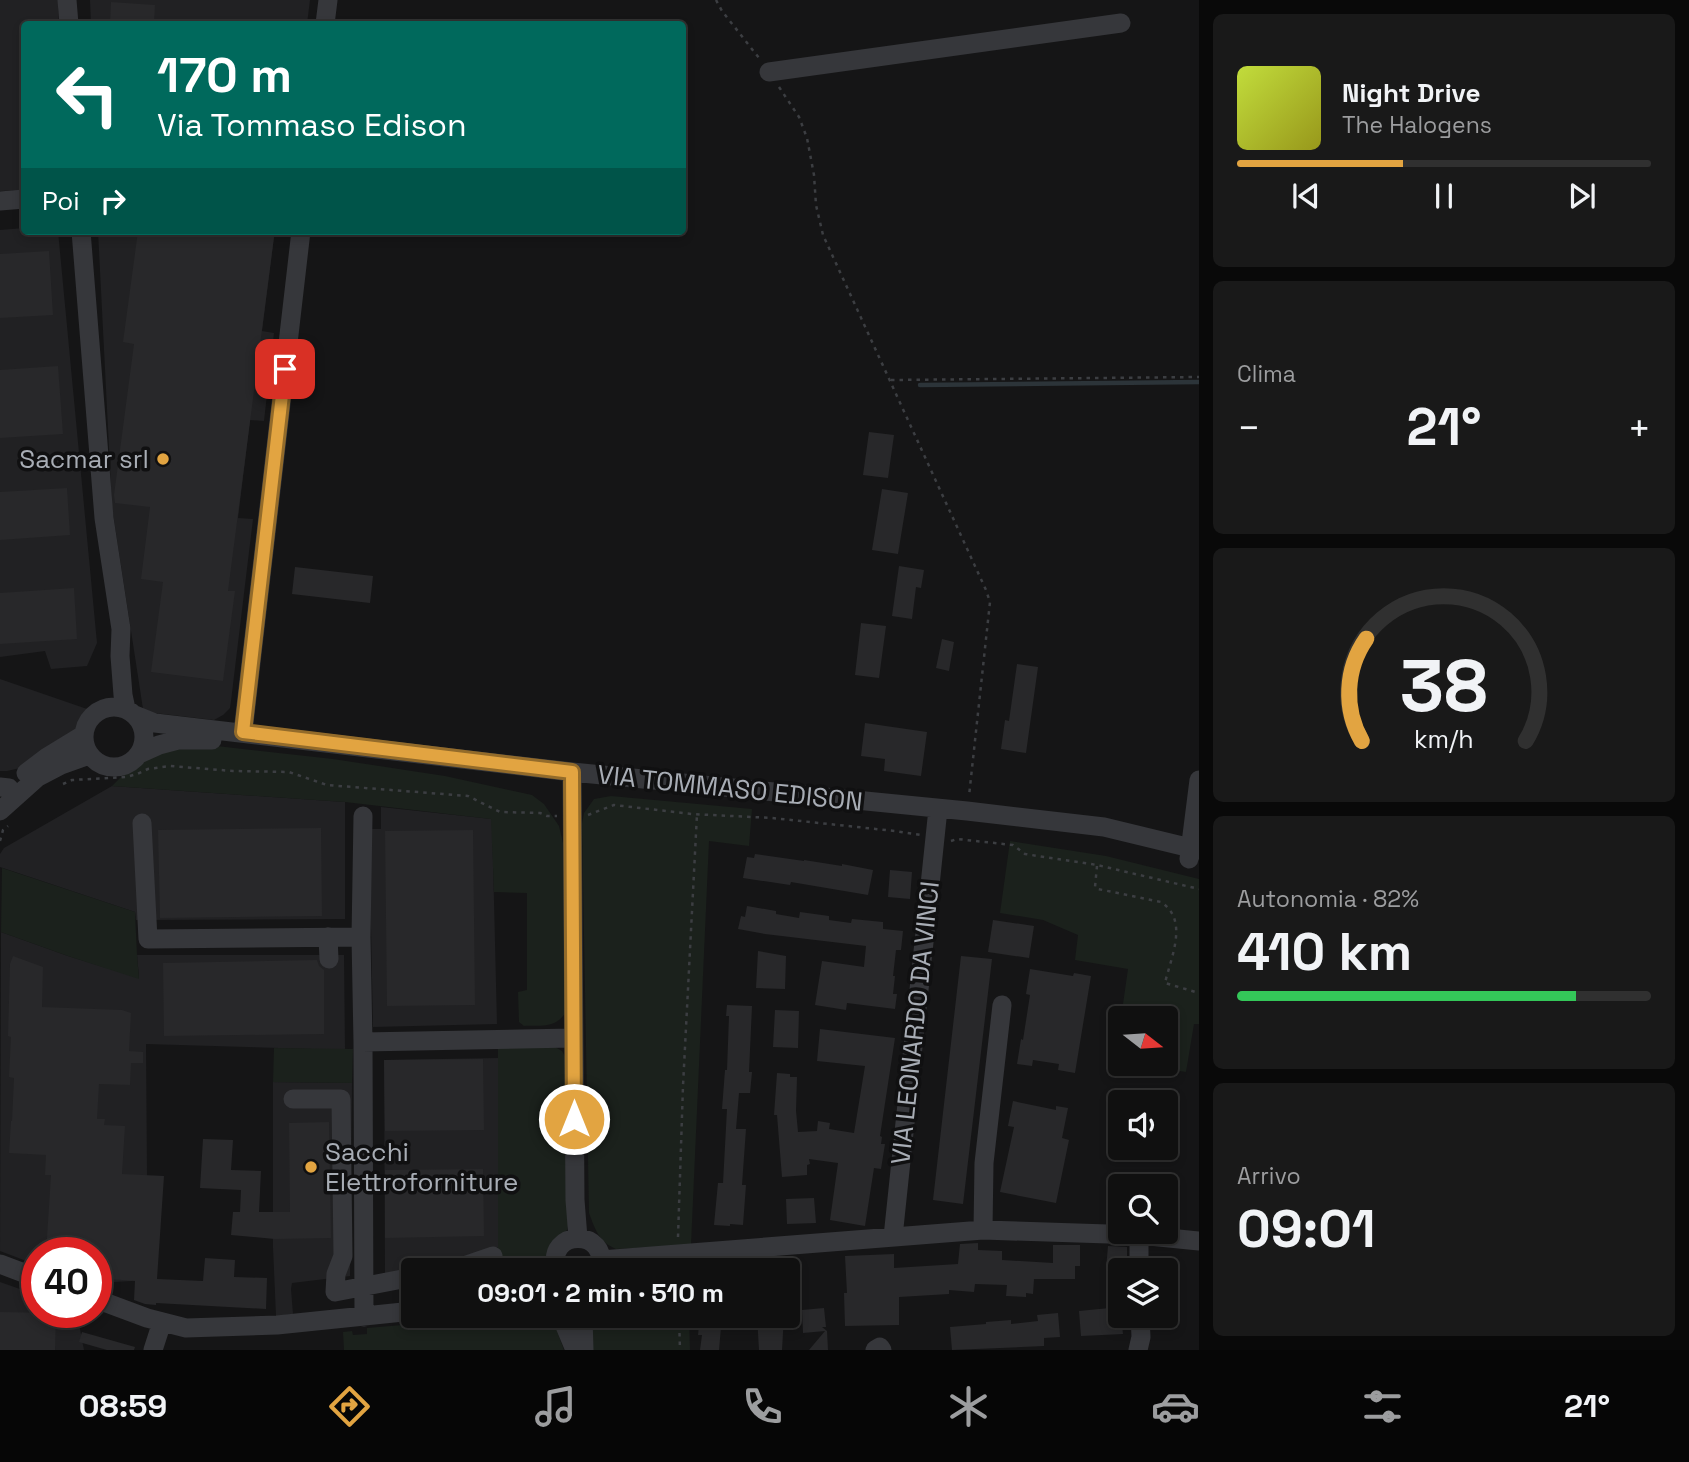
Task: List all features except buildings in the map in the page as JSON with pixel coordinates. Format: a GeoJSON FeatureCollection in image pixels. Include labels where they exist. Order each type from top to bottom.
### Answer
{"type":"FeatureCollection","features":[{"type":"Feature","properties":{"kind":"street"},"geometry":{"type":"LineString","coordinates":[[67,0],[69,21]]}},
{"type":"Feature","properties":{"kind":"street"},"geometry":{"type":"LineString","coordinates":[[325,21],[328,0]]}},
{"type":"Feature","properties":{"kind":"street"},"geometry":{"type":"LineString","coordinates":[[769,72],[1121,23]]}},
{"type":"Feature","properties":{"kind":"street"},"geometry":{"type":"LineString","coordinates":[[0,201],[21,199]]}},
{"type":"Feature","properties":{"kind":"street"},"geometry":{"type":"LineString","coordinates":[[81,235],[104,518],[121,629],[123,695],[130,712],[143,729],[143,746],[132,761],[114,768],[96,762],[84,746],[83,735],[90,718],[105,707],[119,707],[130,712]]}},
{"type":"Feature","properties":{"kind":"street"},"geometry":{"type":"LineString","coordinates":[[243,732],[301,235]]}},
{"type":"Feature","properties":{"kind":"street"},"geometry":{"type":"LineString","coordinates":[[105,707],[120,656]]}},
{"type":"Feature","properties":{"kind":"street","name":"VIA TOMMASO EDISON"},"geometry":{"type":"LineString","coordinates":[[130,712],[155,723],[243,732],[572,779]]}},
{"type":"Feature","properties":{"kind":"street"},"geometry":{"type":"LineString","coordinates":[[3,790],[47,757],[83,735]]}},
{"type":"Feature","properties":{"kind":"street","name":"VIA TOMMASO EDISON"},"geometry":{"type":"LineString","coordinates":[[139,754],[178,740],[212,740],[937,816],[1194,856]]}},
{"type":"Feature","properties":{"kind":"street"},"geometry":{"type":"LineString","coordinates":[[6,817],[38,778],[61,765],[89,755]]}},
{"type":"Feature","properties":{"kind":"street"},"geometry":{"type":"LineString","coordinates":[[572,779],[575,1200],[578,1238]]}},
{"type":"Feature","properties":{"kind":"street"},"geometry":{"type":"LineString","coordinates":[[1194,856],[1199,780]]}},
{"type":"Feature","properties":{"kind":"street","name":"VIA TOMMASO EDISON"},"geometry":{"type":"LineString","coordinates":[[937,816],[967,811],[1104,827],[1194,856]]}},
{"type":"Feature","properties":{"kind":"street"},"geometry":{"type":"LineString","coordinates":[[363,816],[364,1317]]}},
{"type":"Feature","properties":{"kind":"street","name":"VIA LEONARDO DA VINCI"},"geometry":{"type":"LineString","coordinates":[[893,1237],[937,816]]}},
{"type":"Feature","properties":{"kind":"street"},"geometry":{"type":"LineString","coordinates":[[142,823],[148,939],[362,937]]}},
{"type":"Feature","properties":{"kind":"street"},"geometry":{"type":"LineString","coordinates":[[328,937],[329,959]]}},
{"type":"Feature","properties":{"kind":"street"},"geometry":{"type":"LineString","coordinates":[[984,1230],[984,1163],[1002,1005]]}},
{"type":"Feature","properties":{"kind":"street"},"geometry":{"type":"LineString","coordinates":[[363,1042],[573,1038]]}},
{"type":"Feature","properties":{"kind":"street"},"geometry":{"type":"LineString","coordinates":[[293,1099],[341,1099],[343,1256],[336,1274],[335,1292],[401,1279]]}},
{"type":"Feature","properties":{"kind":"street"},"geometry":{"type":"LineString","coordinates":[[650,1258],[984,1230],[1108,1234]]}},
{"type":"Feature","properties":{"kind":"street"},"geometry":{"type":"LineString","coordinates":[[556,1258],[565,1242],[578,1238],[585,1239],[596,1247],[598,1258]]}},
{"type":"Feature","properties":{"kind":"street"},"geometry":{"type":"LineString","coordinates":[[1178,1239],[1199,1241]]}},
{"type":"Feature","properties":{"kind":"street"},"geometry":{"type":"LineString","coordinates":[[487,1258],[493,1256]]}},
{"type":"Feature","properties":{"kind":"street"},"geometry":{"type":"LineString","coordinates":[[0,1264],[21,1272]]}},
{"type":"Feature","properties":{"kind":"street"},"geometry":{"type":"LineString","coordinates":[[112,1305],[186,1328],[277,1325],[401,1312]]}},
{"type":"Feature","properties":{"kind":"street"},"geometry":{"type":"LineString","coordinates":[[153,1350],[162,1322]]}},
{"type":"Feature","properties":{"kind":"street"},"geometry":{"type":"LineString","coordinates":[[566,1328],[575,1350]]}},
{"type":"Feature","properties":{"kind":"street"},"geometry":{"type":"LineString","coordinates":[[583,1328],[584,1350]]}},
{"type":"Feature","properties":{"kind":"street"},"geometry":{"type":"LineString","coordinates":[[1138,1350],[1141,1328]]}},
{"type":"Feature","properties":{"kind":"street"},"geometry":{"type":"LineString","coordinates":[[875,1350],[880,1347],[882,1350]]}},
{"type":"Feature","properties":{"kind":"path"},"geometry":{"type":"LineString","coordinates":[[716,0],[799,117],[807,138],[823,235],[990,602],[967,811]]}},
{"type":"Feature","properties":{"kind":"path"},"geometry":{"type":"LineString","coordinates":[[890,380],[1199,377]]}},
{"type":"Feature","properties":{"kind":"path"},"geometry":{"type":"LineString","coordinates":[[58,786],[72,780],[126,777],[148,769],[170,766],[289,772],[327,785],[468,796],[500,812],[586,816],[614,805],[920,834],[934,847],[942,847],[957,839],[1004,843],[1013,845],[1025,854],[1097,865],[1199,890]]}},
{"type":"Feature","properties":{"kind":"path"},"geometry":{"type":"LineString","coordinates":[[678,1254],[683,1086],[697,814]]}},
{"type":"Feature","properties":{"kind":"path"},"geometry":{"type":"LineString","coordinates":[[0,841],[6,817]]}},
{"type":"Feature","properties":{"kind":"path"},"geometry":{"type":"LineString","coordinates":[[1097,865],[1095,887],[1098,889],[1161,902],[1170,908],[1176,922],[1176,941],[1165,983],[1199,993]]}},
{"type":"Feature","properties":{"kind":"path"},"geometry":{"type":"LineString","coordinates":[[679,1328],[680,1350]]}},
{"type":"Feature","properties":{"kind":"shaded area"},"geometry":{"type":"Polygon","coordinates":[[[0,0],[58,0],[59,21],[21,21],[21,190],[0,191],[0,0]]]}},
{"type":"Feature","properties":{"kind":"shaded area"},"geometry":{"type":"Polygon","coordinates":[[[90,0],[310,0],[307,21],[91,21],[90,0]]]}},
{"type":"Feature","properties":{"kind":"shaded area"},"geometry":{"type":"Polygon","coordinates":[[[21,228],[21,235],[58,235],[97,643],[87,666],[51,669],[45,651],[0,657],[0,230],[21,228]]]}},
{"type":"Feature","properties":{"kind":"shaded area"},"geometry":{"type":"Polygon","coordinates":[[[98,235],[271,235],[274,237],[262,331],[274,333],[264,421],[250,420],[238,518],[253,519],[230,708],[214,720],[146,712],[143,709],[112,507],[98,235]]]}},
{"type":"Feature","properties":{"kind":"shaded area"},"geometry":{"type":"Polygon","coordinates":[[[0,679],[90,710],[77,732],[20,768],[0,771],[0,679]]]}},
{"type":"Feature","properties":{"kind":"shaded area"},"geometry":{"type":"Polygon","coordinates":[[[208,745],[333,759],[445,776],[532,795],[544,804],[559,826],[565,851],[567,1010],[563,1016],[554,1023],[543,1026],[524,1026],[519,1022],[518,992],[527,990],[527,893],[494,892],[491,819],[345,802],[112,786],[124,774],[158,751],[208,745]]]}},
{"type":"Feature","properties":{"kind":"shaded area"},"geometry":{"type":"Polygon","coordinates":[[[112,786],[345,802],[345,919],[136,920],[135,912],[0,867],[0,854],[4,848],[112,786]]]}},
{"type":"Feature","properties":{"kind":"shaded area"},"geometry":{"type":"Polygon","coordinates":[[[611,796],[752,809],[749,846],[709,841],[691,1245],[616,1249],[602,1239],[589,1213],[582,824],[584,813],[594,799],[611,796]]]}},
{"type":"Feature","properties":{"kind":"shaded area"},"geometry":{"type":"Polygon","coordinates":[[[381,807],[492,819],[497,1024],[373,1027],[369,829],[381,829],[381,807]]]}},
{"type":"Feature","properties":{"kind":"shaded area"},"geometry":{"type":"Polygon","coordinates":[[[1010,841],[1106,856],[1199,879],[1199,1024],[1194,1024],[1186,1072],[1178,1071],[1178,1006],[1123,1006],[1128,969],[1075,960],[1078,935],[1043,920],[1000,913],[1010,841]]]}},
{"type":"Feature","properties":{"kind":"shaded area"},"geometry":{"type":"Polygon","coordinates":[[[2,868],[135,912],[139,979],[1,932],[2,868]]]}},
{"type":"Feature","properties":{"kind":"shaded area"},"geometry":{"type":"Polygon","coordinates":[[[1,932],[139,978],[137,955],[344,955],[345,1050],[146,1044],[147,1174],[144,1251],[131,1252],[132,1281],[112,1282],[112,1237],[21,1237],[21,1259],[0,1251],[1,932]]]}},
{"type":"Feature","properties":{"kind":"shaded area"},"geometry":{"type":"Polygon","coordinates":[[[498,1044],[550,1044],[562,1051],[568,1062],[569,1222],[567,1230],[546,1258],[498,1258],[498,1044]]]}},
{"type":"Feature","properties":{"kind":"shaded area"},"geometry":{"type":"Polygon","coordinates":[[[274,1048],[353,1049],[352,1083],[273,1082],[274,1048]]]}},
{"type":"Feature","properties":{"kind":"shaded area"},"geometry":{"type":"Polygon","coordinates":[[[498,1058],[498,1247],[457,1258],[401,1258],[401,1272],[385,1274],[384,1060],[498,1058]]]}},
{"type":"Feature","properties":{"kind":"shaded area"},"geometry":{"type":"Polygon","coordinates":[[[273,1082],[352,1083],[350,1276],[292,1283],[293,1314],[276,1316],[273,1247],[273,1082]]]}},
{"type":"Feature","properties":{"kind":"shaded area"},"geometry":{"type":"Polygon","coordinates":[[[0,1282],[21,1289],[21,1328],[80,1328],[84,1350],[0,1350],[0,1282]]]}},
{"type":"Feature","properties":{"kind":"shaded area"},"geometry":{"type":"Polygon","coordinates":[[[401,1325],[401,1328],[555,1328],[564,1350],[344,1350],[343,1332],[352,1331],[353,1335],[367,1334],[367,1328],[401,1325]]]}},
{"type":"Feature","properties":{"kind":"shaded area"},"geometry":{"type":"Polygon","coordinates":[[[589,1328],[689,1328],[690,1350],[589,1350],[589,1328]]]}},
{"type":"Feature","properties":{"kind":"waterway"},"geometry":{"type":"LineString","coordinates":[[920,385],[1199,382]]}},
{"type":"Feature","properties":{"kind":"place","name":"Sacmar srl"},"geometry":{"type":"Point","coordinates":[163,459]}},
{"type":"Feature","properties":{"kind":"place","name":"Sacchi Elettroforniture"},"geometry":{"type":"Point","coordinates":[311,1167]}},
{"type":"Feature","properties":{"kind":"route"},"geometry":{"type":"LineString","coordinates":[[285,369],[243,732],[572,772],[574,1119]]}}]}
